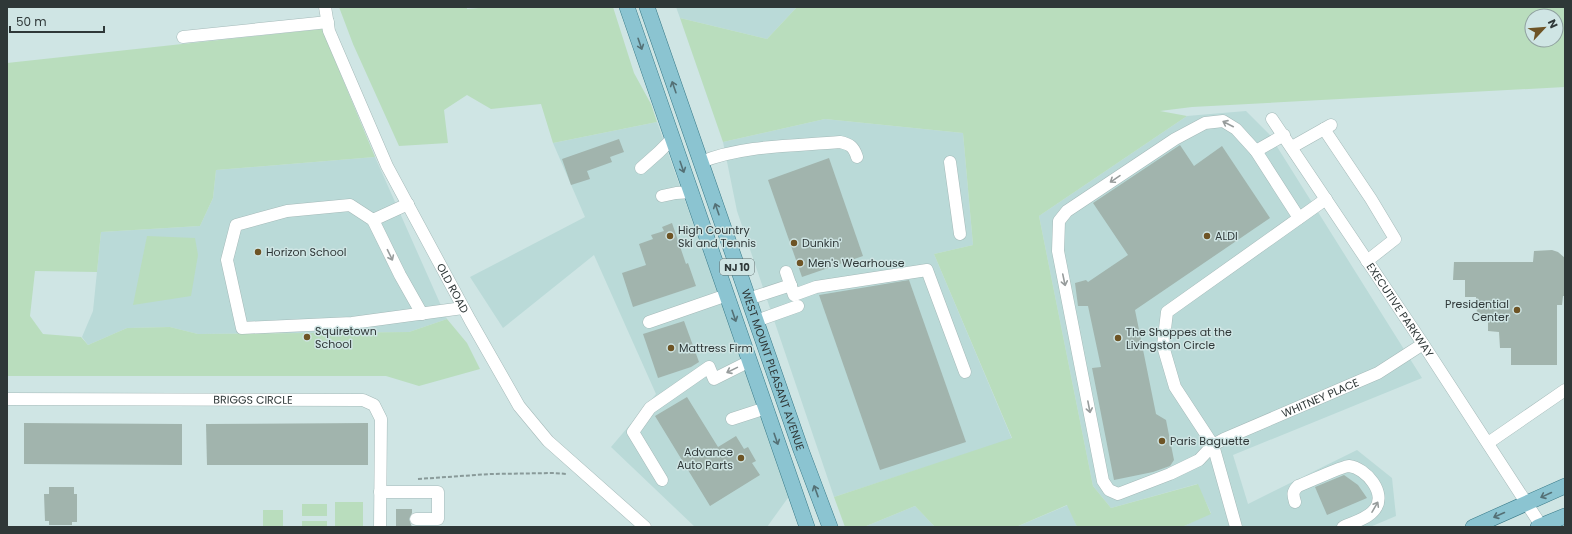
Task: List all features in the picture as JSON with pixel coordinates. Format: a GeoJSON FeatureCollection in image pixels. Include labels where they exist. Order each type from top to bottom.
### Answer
{"type":"FeatureCollection","features":[{"type":"Feature","properties":{"kind":"main road","name":"WEST MOUNT PLEASANT AVENUE"},"geometry":{"type":"LineString","coordinates":[[627,7],[807,527]]}},
{"type":"Feature","properties":{"kind":"main road","name":"WEST MOUNT PLEASANT AVENUE"},"geometry":{"type":"LineString","coordinates":[[647,7],[801,450],[830,527]]}},
{"type":"Feature","properties":{"kind":"main road"},"geometry":{"type":"LineString","coordinates":[[1473,527],[1565,486]]}},
{"type":"Feature","properties":{"kind":"main road"},"geometry":{"type":"LineString","coordinates":[[1540,527],[1565,516]]}},
{"type":"Feature","properties":{"kind":"street","name":"OLD ROAD"},"geometry":{"type":"LineString","coordinates":[[325,7],[329,31],[387,166],[463,308],[519,406],[548,441],[644,527]]}},
{"type":"Feature","properties":{"kind":"street"},"geometry":{"type":"LineString","coordinates":[[184,36],[328,22]]}},
{"type":"Feature","properties":{"kind":"street","name":"EXECUTIVE PARKWAY"},"geometry":{"type":"LineString","coordinates":[[1272,119],[1423,344],[1488,443],[1540,527]]}},
{"type":"Feature","properties":{"kind":"street","name":"WHITNEY PLACE"},"geometry":{"type":"LineString","coordinates":[[1300,218],[1256,151],[1236,129],[1223,121],[1205,122],[1175,139],[1067,211],[1059,221],[1058,251],[1103,481],[1109,490],[1118,494],[1170,474],[1199,460],[1213,445],[1224,439],[1378,373],[1423,344]]}},
{"type":"Feature","properties":{"kind":"street"},"geometry":{"type":"LineString","coordinates":[[1292,147],[1327,127],[1395,239],[1367,261]]}},
{"type":"Feature","properties":{"kind":"street"},"geometry":{"type":"LineString","coordinates":[[1256,151],[1284,135]]}},
{"type":"Feature","properties":{"kind":"street"},"geometry":{"type":"LineString","coordinates":[[641,168],[673,138]]}},
{"type":"Feature","properties":{"kind":"street"},"geometry":{"type":"LineString","coordinates":[[701,162],[717,156],[742,150],[840,142],[848,144],[854,149],[857,157]]}},
{"type":"Feature","properties":{"kind":"street"},"geometry":{"type":"LineString","coordinates":[[950,162],[960,234]]}},
{"type":"Feature","properties":{"kind":"street"},"geometry":{"type":"LineString","coordinates":[[662,196],[691,192]]}},
{"type":"Feature","properties":{"kind":"street"},"geometry":{"type":"LineString","coordinates":[[1236,527],[1213,445],[1175,387],[1163,346],[1167,312],[1326,199]]}},
{"type":"Feature","properties":{"kind":"street"},"geometry":{"type":"LineString","coordinates":[[373,220],[408,204]]}},
{"type":"Feature","properties":{"kind":"street"},"geometry":{"type":"LineString","coordinates":[[422,314],[400,275],[373,220],[350,205],[287,211],[236,225],[227,260],[242,328],[352,323],[422,314],[463,308]]}},
{"type":"Feature","properties":{"kind":"street"},"geometry":{"type":"LineString","coordinates":[[786,272],[794,295],[816,287],[927,270],[965,372]]}},
{"type":"Feature","properties":{"kind":"street"},"geometry":{"type":"LineString","coordinates":[[748,299],[791,286]]}},
{"type":"Feature","properties":{"kind":"street"},"geometry":{"type":"LineString","coordinates":[[649,322],[727,295]]}},
{"type":"Feature","properties":{"kind":"street"},"geometry":{"type":"LineString","coordinates":[[756,322],[798,306]]}},
{"type":"Feature","properties":{"kind":"street"},"geometry":{"type":"LineString","coordinates":[[662,480],[633,432],[650,408],[709,367],[714,378],[750,361]]}},
{"type":"Feature","properties":{"kind":"street"},"geometry":{"type":"LineString","coordinates":[[1488,443],[1565,390]]}},
{"type":"Feature","properties":{"kind":"street","name":"BRIGGS CIRCLE"},"geometry":{"type":"LineString","coordinates":[[7,399],[363,400],[374,405],[381,419],[380,527]]}},
{"type":"Feature","properties":{"kind":"street"},"geometry":{"type":"LineString","coordinates":[[732,419],[766,408]]}},
{"type":"Feature","properties":{"kind":"street"},"geometry":{"type":"LineString","coordinates":[[1295,502],[1293,494],[1294,490],[1298,486],[1348,466],[1357,468],[1372,480],[1377,492],[1378,501],[1376,508],[1371,514],[1343,527]]}},
{"type":"Feature","properties":{"kind":"street"},"geometry":{"type":"LineString","coordinates":[[380,492],[438,492],[438,519],[416,519]]}},
{"type":"Feature","properties":{"kind":"path"},"geometry":{"type":"LineString","coordinates":[[412,479],[490,474],[568,474]]}},
{"type":"Feature","properties":{"kind":"shaded area"},"geometry":{"type":"Polygon","coordinates":[[[676,7],[797,7],[767,39],[680,18],[676,7]]]}},
{"type":"Feature","properties":{"kind":"shaded area"},"geometry":{"type":"Polygon","coordinates":[[[1246,111],[1269,134],[1422,378],[1233,455],[1248,504],[1357,450],[1392,478],[1396,516],[1370,527],[1182,527],[1211,513],[1197,484],[1111,508],[1093,486],[1039,216],[1187,116],[1246,111]]]}},
{"type":"Feature","properties":{"kind":"shaded area"},"geometry":{"type":"Polygon","coordinates":[[[825,119],[963,133],[973,245],[934,254],[1012,439],[834,497],[737,211],[723,142],[825,119]]]}},
{"type":"Feature","properties":{"kind":"shaded area"},"geometry":{"type":"Polygon","coordinates":[[[657,122],[790,495],[767,527],[695,527],[611,447],[656,394],[594,255],[503,328],[470,277],[585,217],[553,143],[657,122]]]}},
{"type":"Feature","properties":{"kind":"shaded area","name":"Horizon School"},"geometry":{"type":"Polygon","coordinates":[[[375,157],[447,319],[409,332],[198,334],[170,327],[127,328],[88,345],[82,337],[93,311],[101,232],[200,226],[213,198],[216,170],[375,157]]]}},
{"type":"Feature","properties":{"kind":"shaded area"},"geometry":{"type":"Polygon","coordinates":[[[1068,505],[1077,527],[1016,527],[1068,505]]]}},
{"type":"Feature","properties":{"kind":"shaded area"},"geometry":{"type":"Polygon","coordinates":[[[915,506],[935,527],[864,527],[915,506]]]}},
{"type":"Feature","properties":{"kind":"green space"},"geometry":{"type":"Polygon","coordinates":[[[339,7],[467,7],[467,9],[490,7],[613,7],[634,73],[651,104],[657,122],[553,143],[541,104],[491,109],[467,95],[444,110],[448,143],[399,146],[353,44],[339,7]]]}},
{"type":"Feature","properties":{"kind":"green space"},"geometry":{"type":"Polygon","coordinates":[[[797,7],[1565,7],[1565,87],[1192,107],[1160,111],[1187,116],[1039,216],[1093,486],[1111,508],[1198,484],[1211,514],[1182,527],[1077,527],[1067,505],[1016,527],[935,527],[915,506],[864,527],[845,527],[834,497],[1012,438],[934,254],[973,245],[963,133],[825,119],[723,142],[680,18],[767,39],[797,7]]]}},
{"type":"Feature","properties":{"kind":"green space"},"geometry":{"type":"Polygon","coordinates":[[[322,29],[375,157],[216,170],[213,198],[200,226],[101,232],[97,272],[35,271],[30,316],[43,334],[81,337],[88,345],[127,328],[170,327],[198,334],[409,332],[447,319],[467,343],[480,369],[419,386],[386,376],[7,376],[7,63],[322,29]]]}},
{"type":"Feature","properties":{"kind":"green space"},"geometry":{"type":"Polygon","coordinates":[[[147,236],[195,238],[198,255],[191,296],[133,305],[147,236]]]}},
{"type":"Feature","properties":{"kind":"green space"},"geometry":{"type":"Polygon","coordinates":[[[335,502],[363,502],[363,527],[335,527],[335,502]]]}},
{"type":"Feature","properties":{"kind":"green space"},"geometry":{"type":"Polygon","coordinates":[[[302,504],[327,504],[327,516],[302,516],[302,504]]]}},
{"type":"Feature","properties":{"kind":"green space"},"geometry":{"type":"Polygon","coordinates":[[[263,510],[283,510],[283,527],[263,527],[263,510]]]}},
{"type":"Feature","properties":{"kind":"green space"},"geometry":{"type":"Polygon","coordinates":[[[302,521],[327,521],[327,527],[302,527],[302,521]]]}},
{"type":"Feature","properties":{"kind":"building"},"geometry":{"type":"Polygon","coordinates":[[[619,139],[624,152],[610,157],[612,162],[587,171],[590,179],[571,185],[562,159],[619,139]]]}},
{"type":"Feature","properties":{"kind":"building","name":"The Shoppes at the Livingston Circle"},"geometry":{"type":"Polygon","coordinates":[[[1180,145],[1194,166],[1222,146],[1270,218],[1135,310],[1156,414],[1166,420],[1174,460],[1170,466],[1153,472],[1114,480],[1092,368],[1101,367],[1088,306],[1078,306],[1075,283],[1086,280],[1088,282],[1128,255],[1093,203],[1180,145]]]}},
{"type":"Feature","properties":{"kind":"building"},"geometry":{"type":"Polygon","coordinates":[[[829,158],[863,256],[802,277],[768,180],[829,158]]]}},
{"type":"Feature","properties":{"kind":"building"},"geometry":{"type":"Polygon","coordinates":[[[672,223],[686,264],[688,263],[696,286],[633,307],[622,273],[646,265],[639,244],[653,239],[651,235],[664,231],[662,227],[672,223]]]}},
{"type":"Feature","properties":{"kind":"building","name":"Presidential Center"},"geometry":{"type":"Polygon","coordinates":[[[1552,250],[1558,252],[1565,258],[1565,296],[1563,296],[1562,305],[1557,305],[1557,365],[1511,365],[1511,348],[1500,348],[1499,332],[1488,331],[1488,315],[1477,314],[1476,297],[1465,297],[1465,280],[1453,280],[1454,262],[1533,262],[1534,251],[1552,250]]]}},
{"type":"Feature","properties":{"kind":"building"},"geometry":{"type":"Polygon","coordinates":[[[909,280],[966,442],[880,470],[819,295],[909,280]]]}},
{"type":"Feature","properties":{"kind":"building","name":"Mattress Firm"},"geometry":{"type":"Polygon","coordinates":[[[684,321],[699,362],[691,367],[658,378],[643,334],[684,321]]]}},
{"type":"Feature","properties":{"kind":"building"},"geometry":{"type":"Polygon","coordinates":[[[687,397],[718,447],[736,436],[744,449],[748,447],[756,461],[752,463],[760,475],[710,506],[655,416],[687,397]]]}},
{"type":"Feature","properties":{"kind":"building"},"geometry":{"type":"Polygon","coordinates":[[[24,423],[182,424],[182,465],[24,464],[24,423]]]}},
{"type":"Feature","properties":{"kind":"building"},"geometry":{"type":"Polygon","coordinates":[[[368,423],[368,465],[207,465],[206,424],[368,423]]]}},
{"type":"Feature","properties":{"kind":"building"},"geometry":{"type":"Polygon","coordinates":[[[1344,475],[1358,485],[1367,498],[1327,515],[1315,487],[1344,475]]]}},
{"type":"Feature","properties":{"kind":"building"},"geometry":{"type":"Polygon","coordinates":[[[49,487],[74,487],[74,494],[77,494],[77,522],[72,522],[72,525],[49,525],[49,521],[45,521],[44,494],[49,494],[49,487]]]}},
{"type":"Feature","properties":{"kind":"building"},"geometry":{"type":"Polygon","coordinates":[[[396,509],[412,509],[409,519],[412,527],[396,527],[396,509]]]}},
{"type":"Feature","properties":{"kind":"place","name":"High Country Ski and Tennis"},"geometry":{"type":"Point","coordinates":[670,236]}},
{"type":"Feature","properties":{"kind":"place","name":"ALDI"},"geometry":{"type":"Point","coordinates":[1207,236]}},
{"type":"Feature","properties":{"kind":"place","name":"Dunkin'"},"geometry":{"type":"Point","coordinates":[794,243]}},
{"type":"Feature","properties":{"kind":"place","name":"Horizon School"},"geometry":{"type":"Point","coordinates":[258,252]}},
{"type":"Feature","properties":{"kind":"place","name":"Men's Wearhouse"},"geometry":{"type":"Point","coordinates":[800,263]}},
{"type":"Feature","properties":{"kind":"place","name":"Presidential Center"},"geometry":{"type":"Point","coordinates":[1517,310]}},
{"type":"Feature","properties":{"kind":"place","name":"Squiretown School"},"geometry":{"type":"Point","coordinates":[307,337]}},
{"type":"Feature","properties":{"kind":"place","name":"The Shoppes at the Livingston Circle"},"geometry":{"type":"Point","coordinates":[1118,338]}},
{"type":"Feature","properties":{"kind":"place","name":"Mattress Firm"},"geometry":{"type":"Point","coordinates":[671,348]}},
{"type":"Feature","properties":{"kind":"place","name":"Paris Baguette"},"geometry":{"type":"Point","coordinates":[1162,441]}},
{"type":"Feature","properties":{"kind":"place","name":"Advance Auto Parts"},"geometry":{"type":"Point","coordinates":[741,458]}}]}
